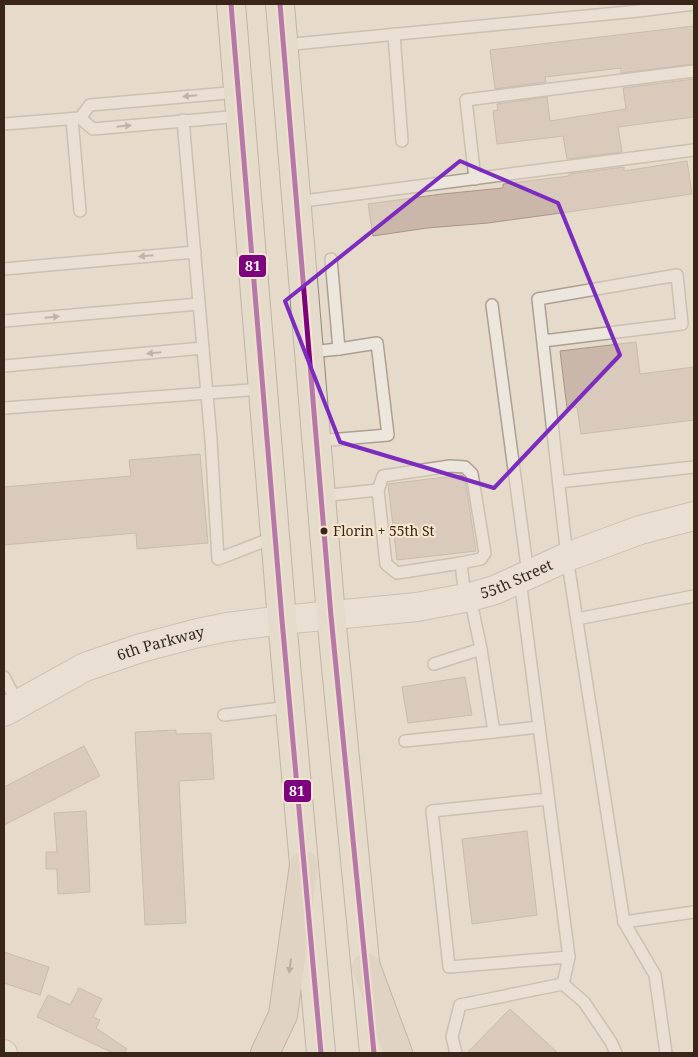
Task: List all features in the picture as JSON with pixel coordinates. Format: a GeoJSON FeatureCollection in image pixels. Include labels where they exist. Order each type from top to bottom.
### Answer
{"type":"FeatureCollection","features":[{"type":"Feature","properties":{"kind":"highway"},"geometry":{"type":"LineString","coordinates":[[266,1053],[283,1015],[304,865]]}},
{"type":"Feature","properties":{"kind":"highway"},"geometry":{"type":"LineString","coordinates":[[366,967],[398,1053]]}},
{"type":"Feature","properties":{"kind":"main road"},"geometry":{"type":"LineString","coordinates":[[231,4],[282,620],[321,1053]]}},
{"type":"Feature","properties":{"kind":"main road"},"geometry":{"type":"LineString","coordinates":[[280,4],[316,441],[374,1053]]}},
{"type":"Feature","properties":{"kind":"street","name":"55th Street"},"geometry":{"type":"LineString","coordinates":[[332,616],[418,607],[467,598],[495,590],[567,558],[640,530],[694,516]]}},
{"type":"Feature","properties":{"kind":"street","name":"6th Parkway"},"geometry":{"type":"LineString","coordinates":[[11,708],[85,667],[141,648],[198,633],[282,620],[332,616]]}},
{"type":"Feature","properties":{"kind":"lane"},"geometry":{"type":"LineString","coordinates":[[283,45],[629,12],[694,4]]}},
{"type":"Feature","properties":{"kind":"lane"},"geometry":{"type":"LineString","coordinates":[[394,34],[402,141]]}},
{"type":"Feature","properties":{"kind":"lane"},"geometry":{"type":"LineString","coordinates":[[475,179],[466,100],[694,71]]}},
{"type":"Feature","properties":{"kind":"lane"},"geometry":{"type":"LineString","coordinates":[[80,211],[76,119],[90,105],[240,104]]}},
{"type":"Feature","properties":{"kind":"lane"},"geometry":{"type":"LineString","coordinates":[[4,124],[76,119],[93,129],[183,120],[240,104]]}},
{"type":"Feature","properties":{"kind":"lane"},"geometry":{"type":"LineString","coordinates":[[183,120],[203,348],[218,559],[276,537]]}},
{"type":"Feature","properties":{"kind":"lane"},"geometry":{"type":"LineString","coordinates":[[296,202],[694,150]]}},
{"type":"Feature","properties":{"kind":"lane"},"geometry":{"type":"LineString","coordinates":[[4,268],[194,252]]}},
{"type":"Feature","properties":{"kind":"lane"},"geometry":{"type":"LineString","coordinates":[[331,259],[339,349]]}},
{"type":"Feature","properties":{"kind":"lane"},"geometry":{"type":"LineString","coordinates":[[543,341],[682,324],[677,275],[538,299],[567,558],[624,922],[655,975],[666,1053]]}},
{"type":"Feature","properties":{"kind":"lane"},"geometry":{"type":"LineString","coordinates":[[4,321],[199,304]]}},
{"type":"Feature","properties":{"kind":"lane"},"geometry":{"type":"LineString","coordinates":[[492,305],[524,578],[539,727],[569,957],[563,984]]}},
{"type":"Feature","properties":{"kind":"lane"},"geometry":{"type":"LineString","coordinates":[[309,352],[377,343],[388,435],[316,441]]}},
{"type":"Feature","properties":{"kind":"lane"},"geometry":{"type":"LineString","coordinates":[[4,366],[203,348]]}},
{"type":"Feature","properties":{"kind":"lane"},"geometry":{"type":"LineString","coordinates":[[4,408],[263,389]]}},
{"type":"Feature","properties":{"kind":"lane"},"geometry":{"type":"LineString","coordinates":[[450,466],[465,467],[472,474],[485,553],[481,559],[397,574],[386,564],[378,490],[383,476],[450,466]]}},
{"type":"Feature","properties":{"kind":"lane"},"geometry":{"type":"LineString","coordinates":[[559,482],[694,467]]}},
{"type":"Feature","properties":{"kind":"lane"},"geometry":{"type":"LineString","coordinates":[[321,496],[378,490]]}},
{"type":"Feature","properties":{"kind":"lane"},"geometry":{"type":"LineString","coordinates":[[461,563],[467,598],[481,649],[494,732]]}},
{"type":"Feature","properties":{"kind":"lane"},"geometry":{"type":"LineString","coordinates":[[577,619],[694,596]]}},
{"type":"Feature","properties":{"kind":"lane"},"geometry":{"type":"LineString","coordinates":[[434,664],[481,649]]}},
{"type":"Feature","properties":{"kind":"lane"},"geometry":{"type":"LineString","coordinates":[[4,677],[11,708]]}},
{"type":"Feature","properties":{"kind":"lane"},"geometry":{"type":"LineString","coordinates":[[224,715],[290,708]]}},
{"type":"Feature","properties":{"kind":"lane"},"geometry":{"type":"LineString","coordinates":[[405,741],[539,727]]}},
{"type":"Feature","properties":{"kind":"lane"},"geometry":{"type":"LineString","coordinates":[[548,799],[432,811],[449,967],[569,957]]}},
{"type":"Feature","properties":{"kind":"lane"},"geometry":{"type":"LineString","coordinates":[[624,922],[694,912]]}},
{"type":"Feature","properties":{"kind":"lane"},"geometry":{"type":"LineString","coordinates":[[456,1053],[452,1037],[460,1004],[563,984]]}},
{"type":"Feature","properties":{"kind":"lane"},"geometry":{"type":"LineString","coordinates":[[563,984],[584,1002],[611,1042],[616,1053]]}},
{"type":"Feature","properties":{"kind":"highlighted area"},"geometry":{"type":"Polygon","coordinates":[[[460,161],[558,203],[620,355],[494,488],[340,442],[285,301],[460,161]]]}},
{"type":"Feature","properties":{"kind":"building"},"geometry":{"type":"Polygon","coordinates":[[[694,26],[694,64],[621,73],[621,68],[545,77],[546,82],[495,89],[490,50],[694,26]]]}},
{"type":"Feature","properties":{"kind":"building"},"geometry":{"type":"Polygon","coordinates":[[[694,79],[694,117],[618,127],[622,152],[567,159],[563,136],[497,144],[493,111],[498,110],[497,104],[547,97],[550,121],[626,109],[623,88],[694,79]]]}},
{"type":"Feature","properties":{"kind":"building"},"geometry":{"type":"Polygon","coordinates":[[[687,161],[692,194],[488,223],[427,228],[373,236],[368,204],[503,188],[503,184],[569,176],[569,174],[624,167],[624,171],[687,161]]]}},
{"type":"Feature","properties":{"kind":"building"},"geometry":{"type":"Polygon","coordinates":[[[636,342],[640,374],[694,367],[694,420],[581,434],[577,407],[567,408],[560,351],[636,342]]]}},
{"type":"Feature","properties":{"kind":"building"},"geometry":{"type":"Polygon","coordinates":[[[200,454],[208,543],[137,549],[136,533],[4,545],[4,487],[131,476],[129,460],[200,454]]]}},
{"type":"Feature","properties":{"kind":"building"},"geometry":{"type":"Polygon","coordinates":[[[462,475],[465,478],[476,551],[397,560],[388,484],[462,475]]]}},
{"type":"Feature","properties":{"kind":"building"},"geometry":{"type":"Polygon","coordinates":[[[465,677],[472,715],[408,723],[402,687],[465,677]]]}},
{"type":"Feature","properties":{"kind":"building"},"geometry":{"type":"Polygon","coordinates":[[[176,730],[176,734],[211,733],[214,779],[179,781],[186,923],[145,925],[135,732],[176,730]]]}},
{"type":"Feature","properties":{"kind":"building"},"geometry":{"type":"Polygon","coordinates":[[[84,746],[100,776],[4,825],[4,787],[84,746]]]}},
{"type":"Feature","properties":{"kind":"building"},"geometry":{"type":"Polygon","coordinates":[[[86,811],[90,892],[58,894],[57,869],[46,869],[46,852],[57,852],[54,813],[86,811]]]}},
{"type":"Feature","properties":{"kind":"building"},"geometry":{"type":"Polygon","coordinates":[[[527,831],[537,915],[472,924],[462,839],[527,831]]]}},
{"type":"Feature","properties":{"kind":"building"},"geometry":{"type":"Polygon","coordinates":[[[4,952],[49,967],[40,995],[4,983],[4,952]]]}},
{"type":"Feature","properties":{"kind":"building"},"geometry":{"type":"Polygon","coordinates":[[[79,988],[102,999],[93,1017],[100,1020],[96,1028],[127,1049],[124,1053],[113,1053],[37,1017],[48,995],[70,1005],[79,988]]]}},
{"type":"Feature","properties":{"kind":"building"},"geometry":{"type":"Polygon","coordinates":[[[510,1009],[558,1053],[467,1053],[510,1009]]]}},
{"type":"Feature","properties":{"kind":"transit line","name":"81"},"geometry":{"type":"LineString","coordinates":[[231,4],[282,620],[321,1053]]}},
{"type":"Feature","properties":{"kind":"transit line","name":"81"},"geometry":{"type":"LineString","coordinates":[[280,4],[331,616],[374,1053]]}},
{"type":"Feature","properties":{"kind":"place","name":"Florin + 55th St"},"geometry":{"type":"Point","coordinates":[324,531]}}]}
